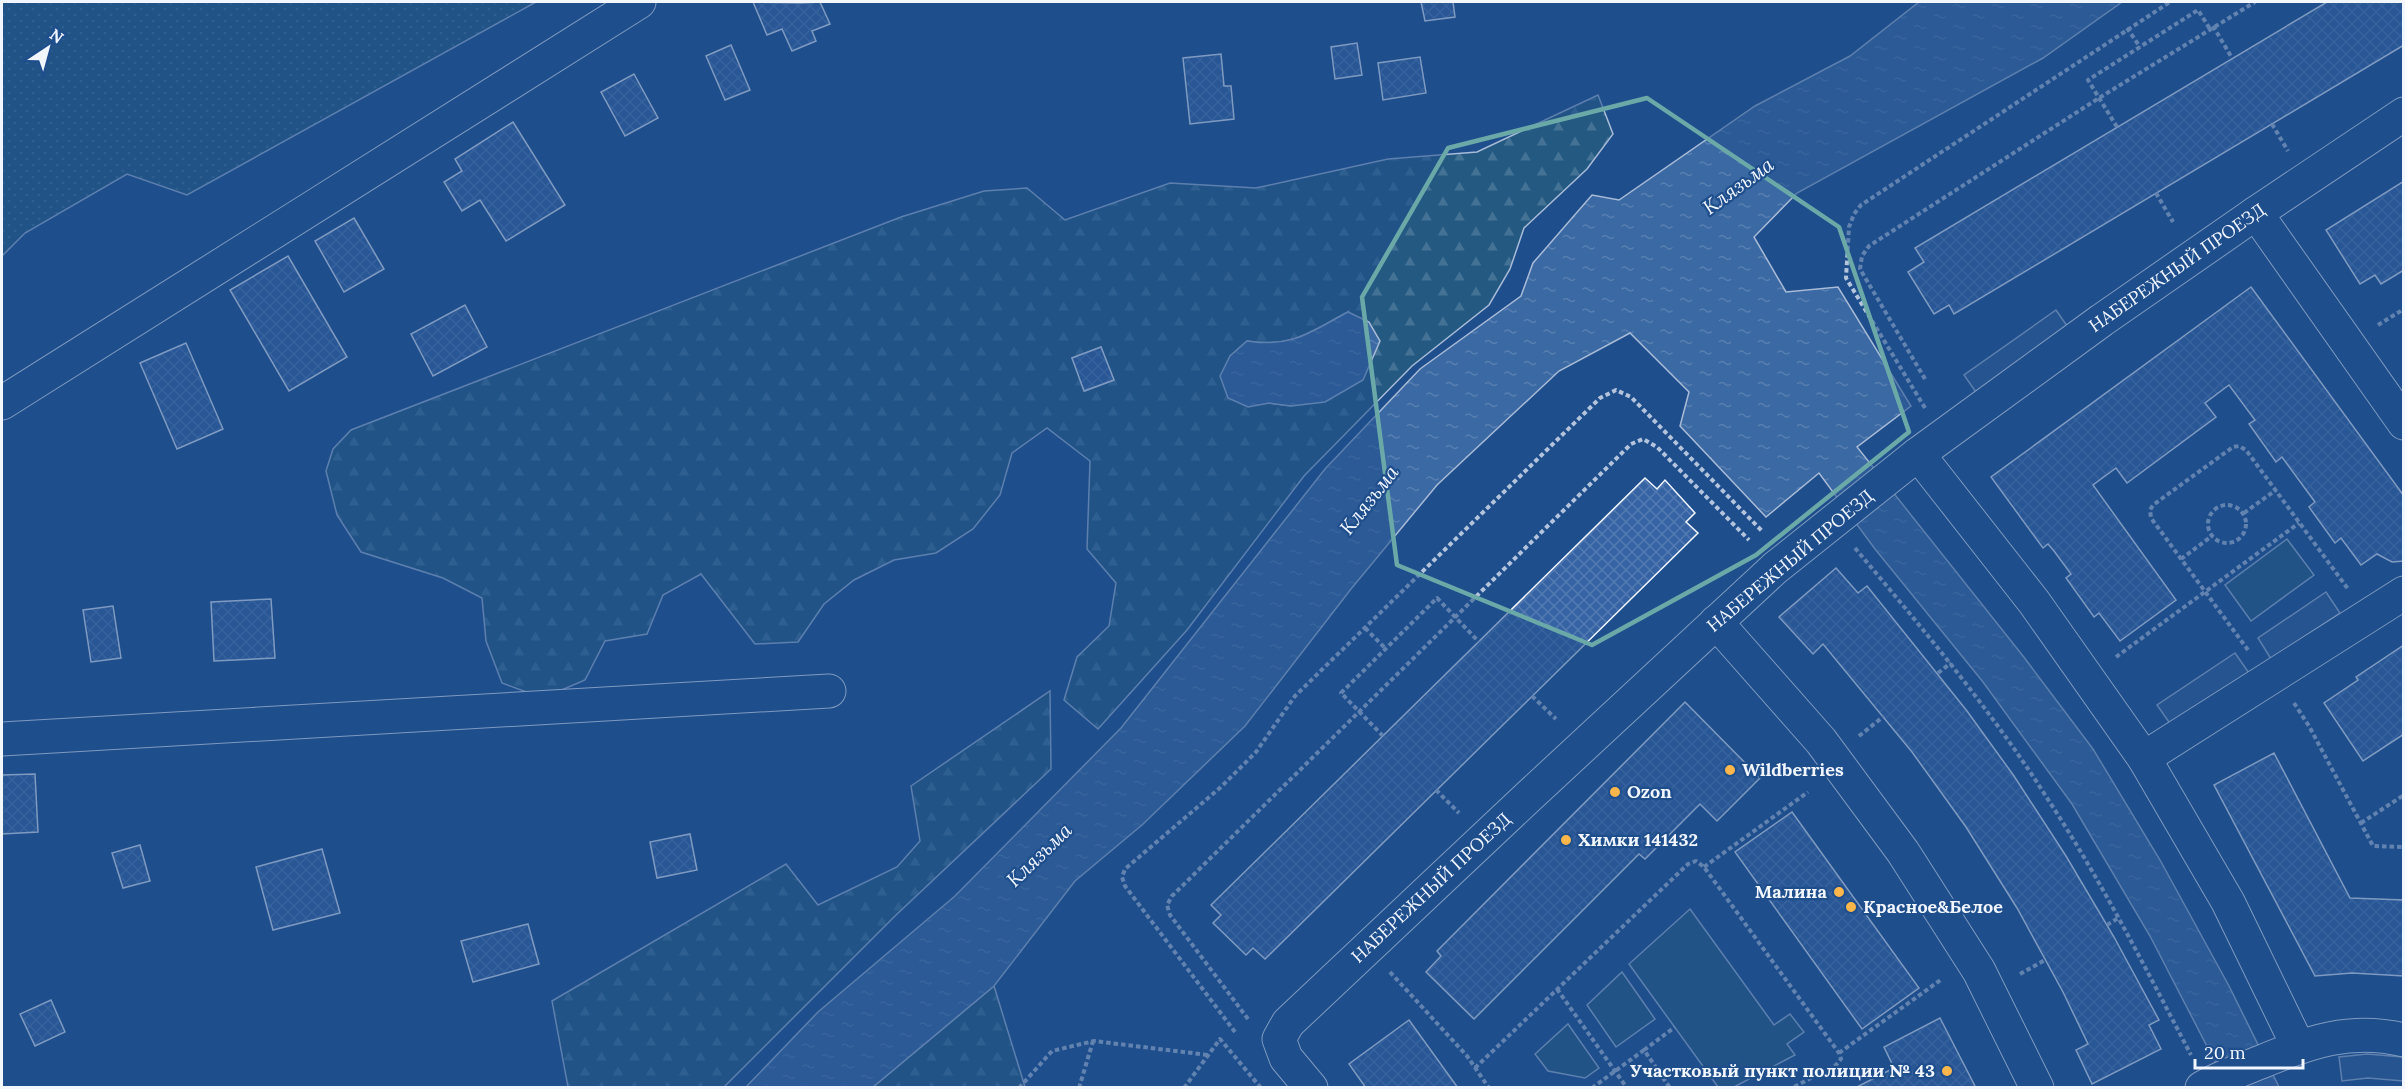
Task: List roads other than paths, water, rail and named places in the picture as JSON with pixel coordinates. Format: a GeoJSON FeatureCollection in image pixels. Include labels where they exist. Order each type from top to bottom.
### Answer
{"type":"FeatureCollection","features":[{"type":"Feature","properties":{"kind":"street"},"geometry":{"type":"LineString","coordinates":[[2,403],[639,2]]}},
{"type":"Feature","properties":{"kind":"street","name":"НАБЕРЕЖНЫЙ ПРОЕЗД"},"geometry":{"type":"LineString","coordinates":[[1311,1088],[1286,1058],[1280,1039],[1288,1023],[1775,568],[1893,474],[2102,320],[2403,114]]}},
{"type":"Feature","properties":{"kind":"street"},"geometry":{"type":"LineString","coordinates":[[2256,213],[2403,423]]}},
{"type":"Feature","properties":{"kind":"street"},"geometry":{"type":"LineString","coordinates":[[1930,446],[2034,602],[2144,758],[2228,902],[2286,1051]]}},
{"type":"Feature","properties":{"kind":"street"},"geometry":{"type":"LineString","coordinates":[[2144,758],[2403,593]]}},
{"type":"Feature","properties":{"kind":"street"},"geometry":{"type":"LineString","coordinates":[[1716,622],[1821,741],[1903,852],[1979,971],[2037,1088]]}},
{"type":"Feature","properties":{"kind":"street"},"geometry":{"type":"LineString","coordinates":[[2,739],[829,691]]}},
{"type":"Feature","properties":{"kind":"street"},"geometry":{"type":"LineString","coordinates":[[2209,1084],[2286,1051],[2332,1037],[2382,1035],[2403,1040]]}},
{"type":"Feature","properties":{"kind":"water","name":"Клязьма"},"geometry":{"type":"Polygon","coordinates":[[[1919,2],[2122,2],[2043,58],[1797,193],[1754,237],[1786,292],[1838,287],[1911,406],[1857,447],[2023,656],[2093,749],[2160,860],[2229,986],[2279,1087],[2228,1087],[2150,936],[2072,804],[1983,682],[1875,549],[1819,473],[1766,517],[1680,426],[1689,392],[1630,333],[1559,371],[1437,485],[1351,589],[1245,726],[1142,825],[1075,881],[994,986],[873,1087],[745,1088],[818,1012],[955,896],[1121,728],[1325,469],[1420,369],[1521,296],[1533,263],[1592,195],[1619,200],[1755,106],[1850,56],[1919,2]]]}},
{"type":"Feature","properties":{"kind":"water"},"geometry":{"type":"Polygon","coordinates":[[[1348,312],[1369,322],[1380,341],[1363,380],[1325,402],[1291,406],[1269,403],[1248,407],[1228,398],[1220,376],[1230,356],[1247,341],[1277,342],[1301,337],[1348,312]]]}},
{"type":"Feature","properties":{"kind":"place","name":"Wildberries"},"geometry":{"type":"Point","coordinates":[1730,770]}},
{"type":"Feature","properties":{"kind":"place","name":"Ozon"},"geometry":{"type":"Point","coordinates":[1615,792]}},
{"type":"Feature","properties":{"kind":"place","name":"Химки 141432"},"geometry":{"type":"Point","coordinates":[1566,840]}},
{"type":"Feature","properties":{"kind":"place","name":"Малина"},"geometry":{"type":"Point","coordinates":[1839,892]}},
{"type":"Feature","properties":{"kind":"place","name":"Красное&Белое"},"geometry":{"type":"Point","coordinates":[1851,907]}},
{"type":"Feature","properties":{"kind":"place","name":"Участковый пункт полиции № 43"},"geometry":{"type":"Point","coordinates":[1947,1071]}}]}
